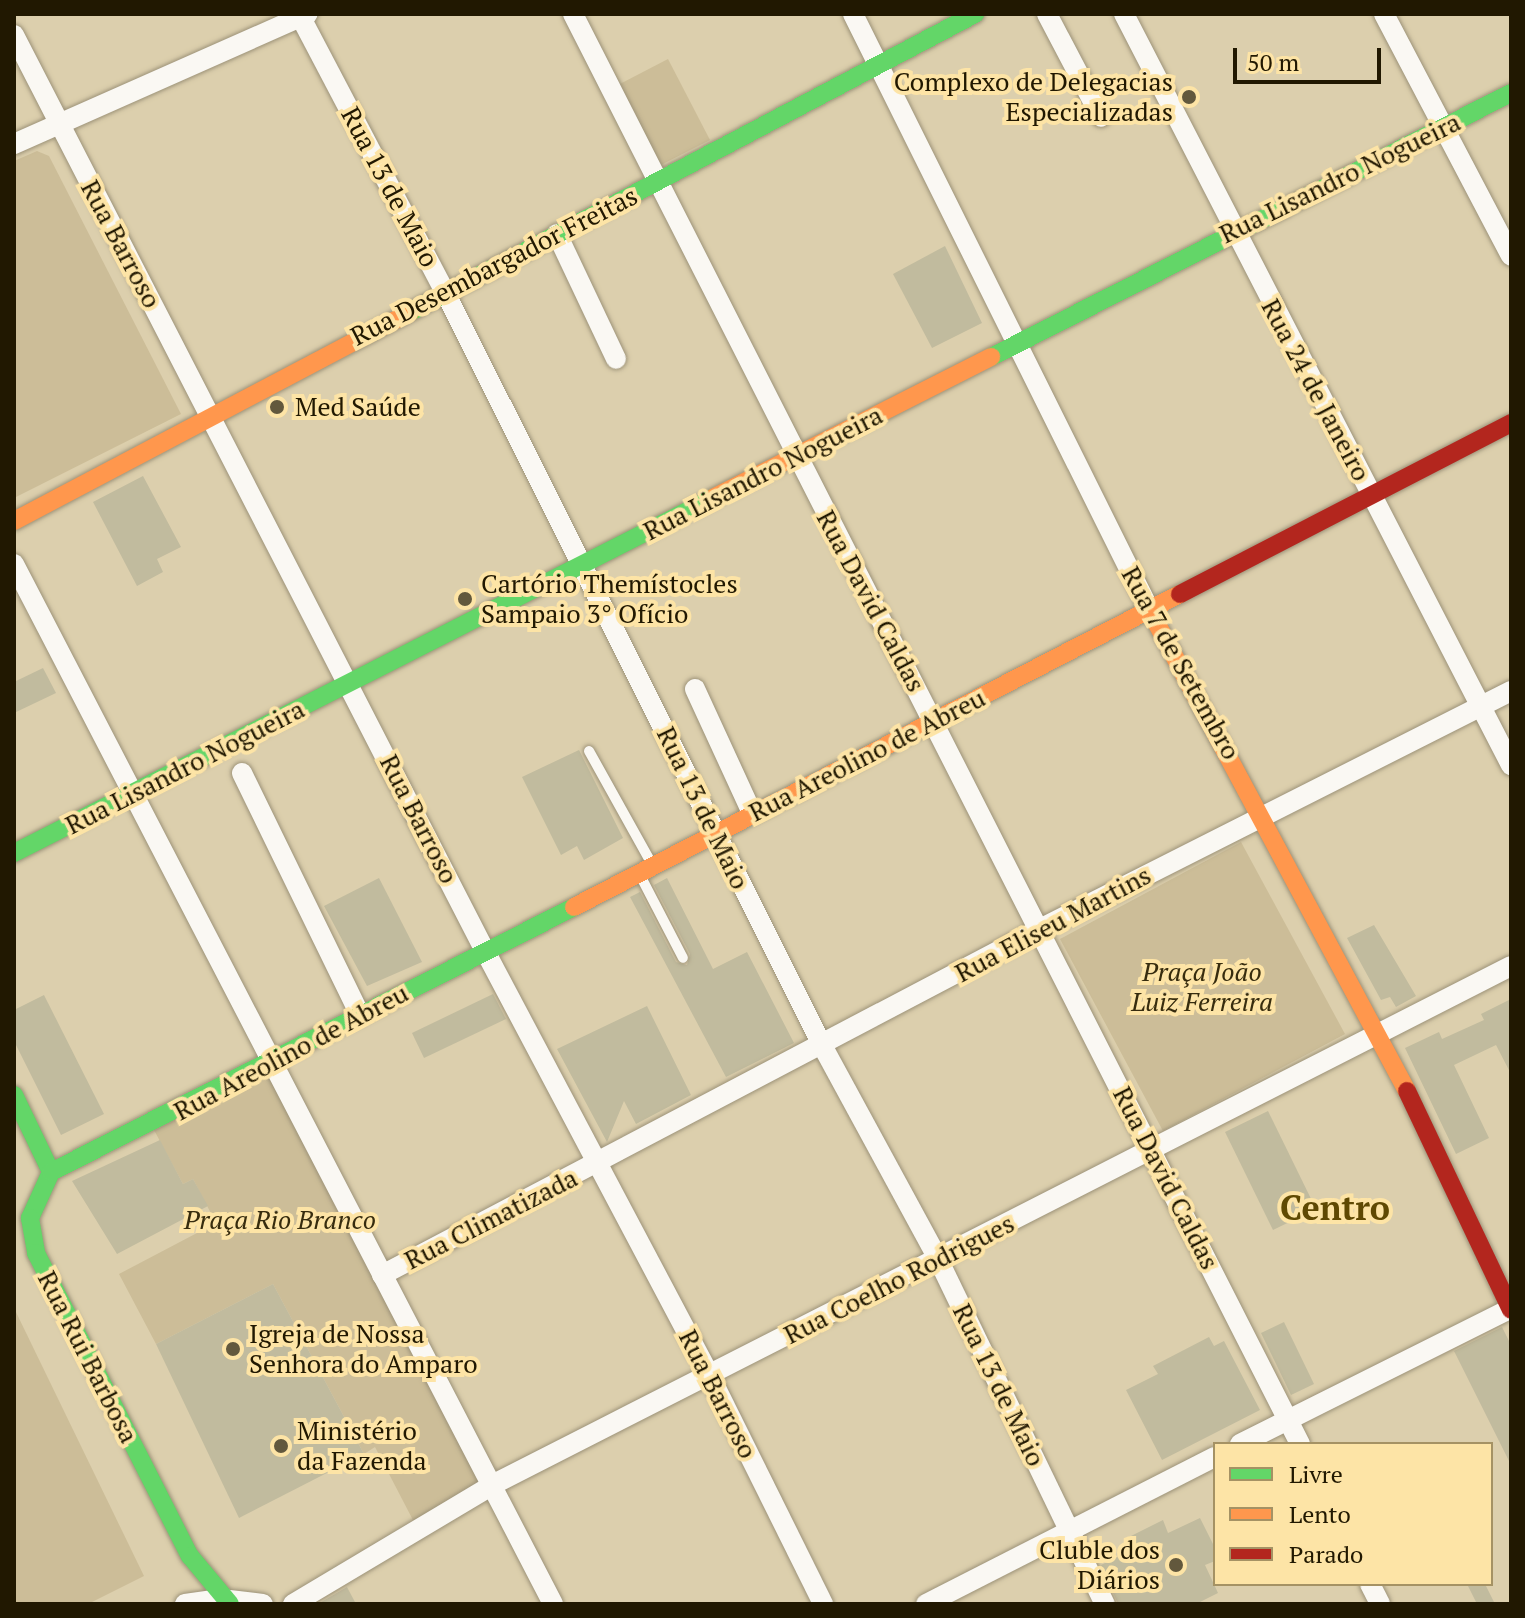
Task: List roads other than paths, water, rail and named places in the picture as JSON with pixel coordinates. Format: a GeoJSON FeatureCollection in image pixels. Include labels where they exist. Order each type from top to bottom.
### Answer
{"type":"FeatureCollection","features":[{"type":"Feature","properties":{"kind":"street","name":"Rua David Caldas"},"geometry":{"type":"LineString","coordinates":[[573,14],[1299,1442]]}},
{"type":"Feature","properties":{"kind":"street","name":"Rua 7 de Setembro"},"geometry":{"type":"LineString","coordinates":[[853,14],[1149,609],[1265,814],[1378,1030],[1511,1309]]}},
{"type":"Feature","properties":{"kind":"street","name":"Rua Desembargador Freitas"},"geometry":{"type":"LineString","coordinates":[[14,521],[975,14]]}},
{"type":"Feature","properties":{"kind":"street"},"geometry":{"type":"LineString","coordinates":[[1047,14],[1101,117]]}},
{"type":"Feature","properties":{"kind":"street","name":"Rua 24 de Janeiro"},"geometry":{"type":"LineString","coordinates":[[1124,14],[1233,231],[1511,765]]}},
{"type":"Feature","properties":{"kind":"street"},"geometry":{"type":"LineString","coordinates":[[1384,14],[1511,256]]}},
{"type":"Feature","properties":{"kind":"street"},"geometry":{"type":"LineString","coordinates":[[14,144],[58,127],[303,15]]}},
{"type":"Feature","properties":{"kind":"street","name":"Rua 13 de Maio"},"geometry":{"type":"LineString","coordinates":[[303,15],[823,1047],[939,1261],[1105,1604]]}},
{"type":"Feature","properties":{"kind":"street","name":"Rua Barroso"},"geometry":{"type":"LineString","coordinates":[[14,35],[58,127],[212,414],[485,951],[709,1374],[823,1604]]}},
{"type":"Feature","properties":{"kind":"street","name":"Rua Lisandro Nogueira"},"geometry":{"type":"LineString","coordinates":[[14,853],[796,457],[1233,231],[1511,93]]}},
{"type":"Feature","properties":{"kind":"street"},"geometry":{"type":"LineString","coordinates":[[557,234],[616,359]]}},
{"type":"Feature","properties":{"kind":"street","name":"Rua Areolino de Abreu"},"geometry":{"type":"LineString","coordinates":[[51,1172],[934,723],[1511,423]]}},
{"type":"Feature","properties":{"kind":"street"},"geometry":{"type":"LineString","coordinates":[[14,564],[274,1060],[382,1275],[494,1484],[553,1604]]}},
{"type":"Feature","properties":{"kind":"street"},"geometry":{"type":"LineString","coordinates":[[695,689],[752,813]]}},
{"type":"Feature","properties":{"kind":"street","name":"Rua Eliseu Martins"},"geometry":{"type":"LineString","coordinates":[[599,1163],[823,1047],[1038,930],[1511,691]]}},
{"type":"Feature","properties":{"kind":"street"},"geometry":{"type":"LineString","coordinates":[[242,773],[360,1015]]}},
{"type":"Feature","properties":{"kind":"street","name":"Rua Coelho Rodrigues"},"geometry":{"type":"LineString","coordinates":[[293,1604],[494,1484],[939,1261],[1378,1030],[1511,966]]}},
{"type":"Feature","properties":{"kind":"street"},"geometry":{"type":"LineString","coordinates":[[14,1095],[51,1172]]}},
{"type":"Feature","properties":{"kind":"street","name":"Rua Climatizada"},"geometry":{"type":"LineString","coordinates":[[382,1275],[599,1163]]}},
{"type":"Feature","properties":{"kind":"street","name":"Rua Rui Barbosa"},"geometry":{"type":"LineString","coordinates":[[51,1172],[22,1222],[190,1556],[226,1602]]}},
{"type":"Feature","properties":{"kind":"street"},"geometry":{"type":"LineString","coordinates":[[1244,1442],[1511,1309]]}},
{"type":"Feature","properties":{"kind":"street"},"geometry":{"type":"LineString","coordinates":[[926,1604],[1213,1458]]}},
{"type":"Feature","properties":{"kind":"street"},"geometry":{"type":"LineString","coordinates":[[1371,1586],[1380,1604]]}},
{"type":"Feature","properties":{"kind":"street"},"geometry":{"type":"LineString","coordinates":[[185,1604],[263,1604]]}},
{"type":"Feature","properties":{"kind":"lane"},"geometry":{"type":"LineString","coordinates":[[589,751],[645,868],[683,958]]}},
{"type":"Feature","properties":{"kind":"place","name":"Complexo de Delegacias Especializadas"},"geometry":{"type":"Point","coordinates":[1189,97]}},
{"type":"Feature","properties":{"kind":"place","name":"Med Saúde"},"geometry":{"type":"Point","coordinates":[277,407]}},
{"type":"Feature","properties":{"kind":"place","name":"Cartório Themístocles Sampaio 3° Ofício"},"geometry":{"type":"Point","coordinates":[465,599]}},
{"type":"Feature","properties":{"kind":"place","name":"Igreja de Nossa Senhora do Amparo"},"geometry":{"type":"Point","coordinates":[233,1349]}},
{"type":"Feature","properties":{"kind":"place","name":"Ministério da Fazenda"},"geometry":{"type":"Point","coordinates":[281,1446]}},
{"type":"Feature","properties":{"kind":"place","name":"Cluble dos Diários"},"geometry":{"type":"Point","coordinates":[1176,1565]}},
{"type":"Feature","properties":{"kind":"district","name":"Centro"},"geometry":{"type":"Point","coordinates":[1335,1208]}},
{"type":"Feature","properties":{"kind":"park label","name":"Praça João Luiz Ferreira"},"geometry":{"type":"Point","coordinates":[1202,987]}},
{"type":"Feature","properties":{"kind":"park label","name":"Praça Rio Branco"},"geometry":{"type":"Point","coordinates":[280,1220]}}]}
